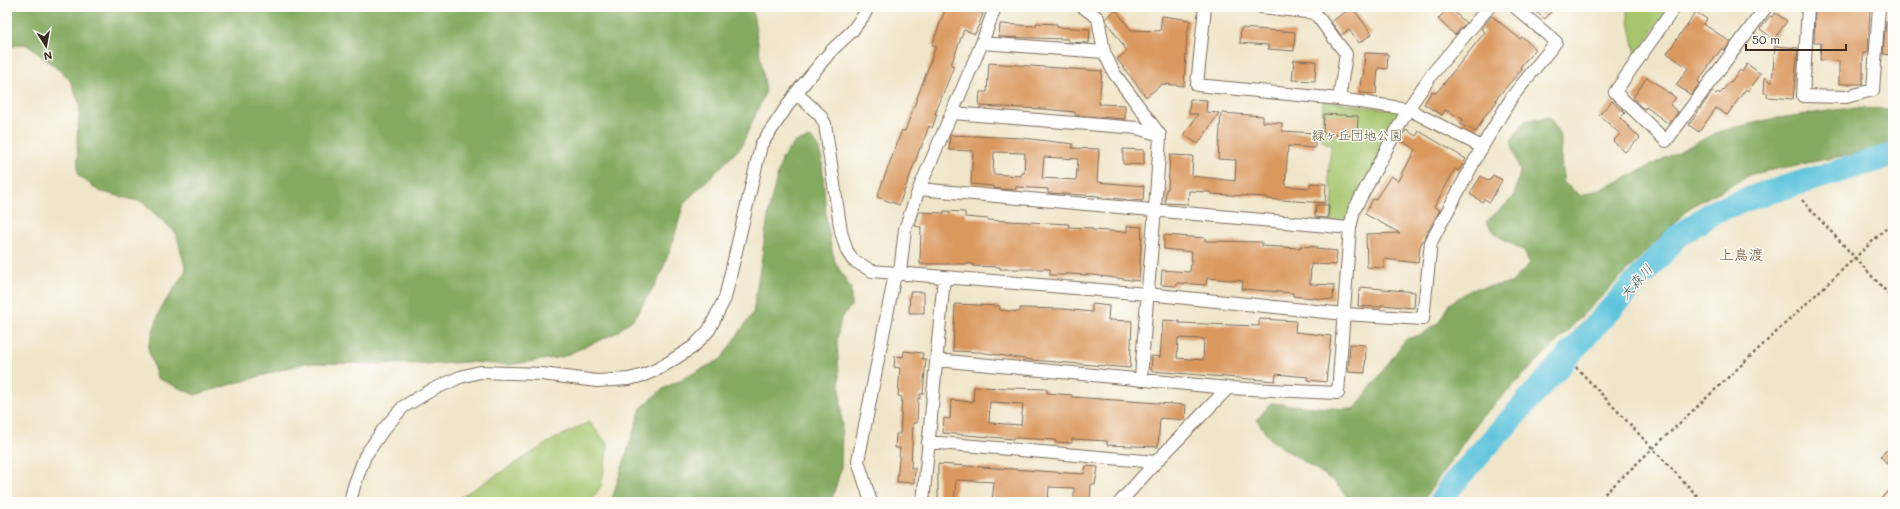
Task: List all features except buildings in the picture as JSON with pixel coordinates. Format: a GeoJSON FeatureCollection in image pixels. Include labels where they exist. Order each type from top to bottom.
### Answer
{"type":"FeatureCollection","features":[{"type":"Feature","properties":{"kind":"main road"},"geometry":{"type":"LineString","coordinates":[[1890,502],[1893,499]]}},
{"type":"Feature","properties":{"kind":"street"},"geometry":{"type":"LineString","coordinates":[[350,502],[365,456],[383,430],[403,407],[428,392],[460,377],[480,372],[542,374],[597,381],[629,379],[644,375],[660,368],[693,346],[709,330],[725,298],[761,145],[796,93],[831,51],[852,31],[868,7]]}},
{"type":"Feature","properties":{"kind":"street"},"geometry":{"type":"LineString","coordinates":[[871,502],[858,461],[894,280],[900,272],[905,229],[919,189],[953,113],[995,7]]}},
{"type":"Feature","properties":{"kind":"street"},"geometry":{"type":"LineString","coordinates":[[1083,7],[1098,18],[1104,52],[1114,73],[1160,135],[1156,210],[1147,294],[1141,379]]}},
{"type":"Feature","properties":{"kind":"street"},"geometry":{"type":"LineString","coordinates":[[1205,7],[1197,85],[1339,99],[1408,109],[1482,147]]}},
{"type":"Feature","properties":{"kind":"street"},"geometry":{"type":"LineString","coordinates":[[1261,7],[1315,13],[1346,54],[1339,99]]}},
{"type":"Feature","properties":{"kind":"street"},"geometry":{"type":"LineString","coordinates":[[937,360],[1228,388],[1338,393],[1350,228],[1354,210],[1408,109],[1432,74],[1489,7]]}},
{"type":"Feature","properties":{"kind":"street"},"geometry":{"type":"LineString","coordinates":[[796,93],[820,115],[825,124],[840,232],[847,251],[853,260],[872,271],[883,273],[900,272],[944,278],[1147,294],[1344,314],[1423,319],[1431,242],[1482,147],[1512,97],[1556,42],[1515,7]]}},
{"type":"Feature","properties":{"kind":"street"},"geometry":{"type":"LineString","coordinates":[[1675,7],[1615,92],[1666,141],[1760,9]]}},
{"type":"Feature","properties":{"kind":"street"},"geometry":{"type":"LineString","coordinates":[[1808,7],[1803,96],[1846,97],[1873,90],[1880,7]]}},
{"type":"Feature","properties":{"kind":"street"},"geometry":{"type":"LineString","coordinates":[[982,43],[1104,52]]}},
{"type":"Feature","properties":{"kind":"street"},"geometry":{"type":"LineString","coordinates":[[953,113],[1137,128],[1160,135]]}},
{"type":"Feature","properties":{"kind":"street"},"geometry":{"type":"LineString","coordinates":[[919,189],[1350,228]]}},
{"type":"Feature","properties":{"kind":"street"},"geometry":{"type":"LineString","coordinates":[[923,502],[944,278]]}},
{"type":"Feature","properties":{"kind":"street"},"geometry":{"type":"LineString","coordinates":[[1120,502],[1156,462],[1228,388]]}},
{"type":"Feature","properties":{"kind":"street"},"geometry":{"type":"LineString","coordinates":[[928,442],[1156,462]]}},
{"type":"Feature","properties":{"kind":"path"},"geometry":{"type":"LineString","coordinates":[[1802,200],[1893,299]]}},
{"type":"Feature","properties":{"kind":"path"},"geometry":{"type":"LineString","coordinates":[[1596,502],[1893,222]]}},
{"type":"Feature","properties":{"kind":"path"},"geometry":{"type":"LineString","coordinates":[[1576,367],[1703,502]]}},
{"type":"Feature","properties":{"kind":"green space"},"geometry":{"type":"Polygon","coordinates":[[[7,7],[752,7],[766,91],[741,147],[684,203],[671,248],[658,280],[634,318],[616,333],[562,357],[508,365],[469,362],[438,364],[305,363],[195,395],[157,378],[148,348],[160,310],[186,270],[176,233],[142,202],[99,191],[78,175],[77,138],[80,105],[69,78],[26,44],[7,47],[7,7]]]}},
{"type":"Feature","properties":{"kind":"green space"},"geometry":{"type":"Polygon","coordinates":[[[1626,7],[1670,7],[1636,55],[1626,7]]]}},
{"type":"Feature","properties":{"kind":"green space","name":"緑ヶ丘団地公園"},"geometry":{"type":"Polygon","coordinates":[[[1323,101],[1403,111],[1347,225],[1331,223],[1333,193],[1328,178],[1331,146],[1321,140],[1323,101]]]}},
{"type":"Feature","properties":{"kind":"green space"},"geometry":{"type":"Polygon","coordinates":[[[1851,108],[1893,109],[1893,144],[1877,149],[1752,174],[1690,207],[1480,419],[1422,502],[1348,502],[1349,500],[1335,482],[1271,440],[1257,420],[1271,403],[1355,409],[1406,339],[1423,334],[1440,321],[1449,304],[1472,289],[1511,283],[1530,263],[1523,250],[1498,236],[1486,222],[1514,197],[1520,172],[1511,141],[1525,121],[1549,117],[1561,136],[1561,162],[1564,183],[1581,196],[1613,184],[1720,131],[1771,119],[1851,108]]]}},
{"type":"Feature","properties":{"kind":"green space"},"geometry":{"type":"Polygon","coordinates":[[[810,138],[818,145],[822,160],[826,216],[835,262],[851,289],[851,306],[841,318],[837,340],[842,424],[841,469],[831,502],[611,502],[641,408],[663,389],[721,359],[753,313],[770,204],[782,158],[795,142],[810,138]]]}},
{"type":"Feature","properties":{"kind":"green space"},"geometry":{"type":"Polygon","coordinates":[[[589,422],[608,445],[601,486],[590,502],[453,502],[551,441],[589,422]]]}},
{"type":"Feature","properties":{"kind":"waterway","name":"大森川"},"geometry":{"type":"LineString","coordinates":[[1441,502],[1450,487],[1678,236],[1715,211],[1759,195],[1893,155]]}},
{"type":"Feature","properties":{"kind":"district","name":"上鳥渡"},"geometry":{"type":"Point","coordinates":[1741,255]}}]}
